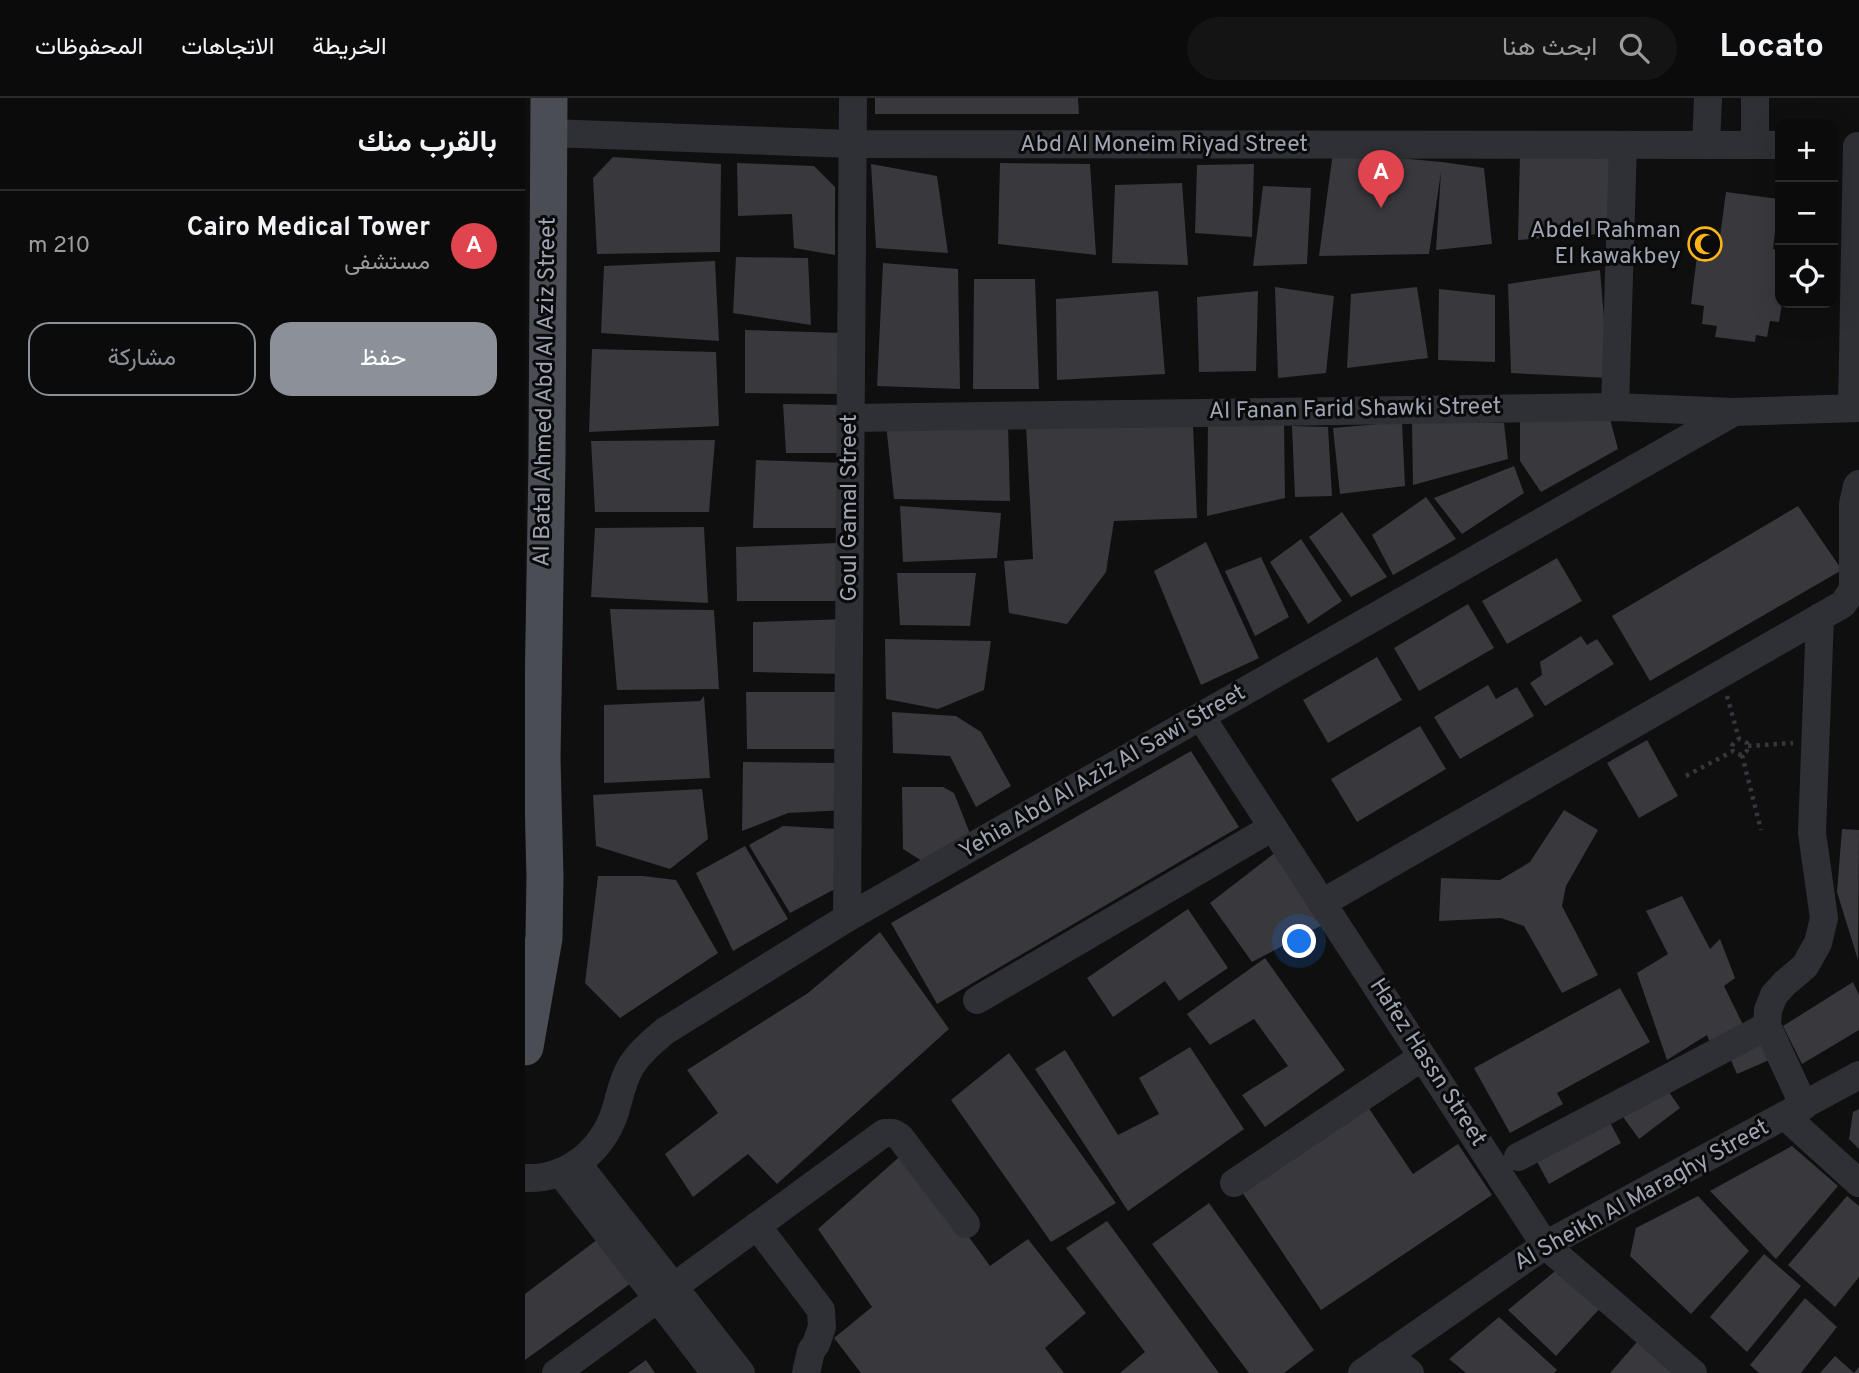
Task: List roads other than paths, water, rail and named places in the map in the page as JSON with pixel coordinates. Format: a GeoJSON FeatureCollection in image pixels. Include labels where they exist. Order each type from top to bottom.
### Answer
{"type":"FeatureCollection","features":[{"type":"Feature","properties":{"kind":"main road","name":"Al Batal Ahmed Abd Al Aziz Street"},"geometry":{"type":"LineString","coordinates":[[525,1047],[544,938],[542,758],[547,445],[541,121]]}},
{"type":"Feature","properties":{"kind":"street","name":"Goul Gamal Street"},"geometry":{"type":"LineString","coordinates":[[847,918],[853,98]]}},
{"type":"Feature","properties":{"kind":"street"},"geometry":{"type":"LineString","coordinates":[[1706,145],[1708,98]]}},
{"type":"Feature","properties":{"kind":"street"},"geometry":{"type":"LineString","coordinates":[[1755,98],[1768,145]]}},
{"type":"Feature","properties":{"kind":"street","name":"Abd Al Moneim Riyad Street"},"geometry":{"type":"LineString","coordinates":[[541,121],[852,144],[1768,145]]}},
{"type":"Feature","properties":{"kind":"street"},"geometry":{"type":"LineString","coordinates":[[1615,407],[1623,145]]}},
{"type":"Feature","properties":{"kind":"street"},"geometry":{"type":"LineString","coordinates":[[1850,146],[1855,408]]}},
{"type":"Feature","properties":{"kind":"street","name":"Al Fanan Farid Shawki Street"},"geometry":{"type":"LineString","coordinates":[[851,418],[1615,407],[1734,412],[1855,408]]}},
{"type":"Feature","properties":{"kind":"street","name":"Yehia Abd Al Aziz Al Sawi Street"},"geometry":{"type":"LineString","coordinates":[[569,1168],[591,1153],[606,1134],[620,1088],[631,1066],[646,1047],[665,1031],[847,918],[1734,412]]}},
{"type":"Feature","properties":{"kind":"street"},"geometry":{"type":"LineString","coordinates":[[1322,903],[1843,604],[1852,591],[1853,504],[1859,484]]}},
{"type":"Feature","properties":{"kind":"street"},"geometry":{"type":"LineString","coordinates":[[1820,617],[1812,833],[1824,918],[1818,943],[1805,966],[1774,995],[1768,1010],[1767,1026],[1795,1111],[1859,1183]]}},
{"type":"Feature","properties":{"kind":"street","name":"Hafez Hassn Street"},"geometry":{"type":"LineString","coordinates":[[1201,717],[1545,1245],[1693,1373]]}},
{"type":"Feature","properties":{"kind":"street"},"geometry":{"type":"LineString","coordinates":[[977,1000],[1273,827]]}},
{"type":"Feature","properties":{"kind":"street"},"geometry":{"type":"LineString","coordinates":[[1518,1157],[1767,1026]]}},
{"type":"Feature","properties":{"kind":"street"},"geometry":{"type":"LineString","coordinates":[[1234,1183],[1422,1057]]}},
{"type":"Feature","properties":{"kind":"street","name":"Al Sheikh Al Maraghy Street"},"geometry":{"type":"LineString","coordinates":[[1362,1373],[1545,1245],[1859,1076]]}},
{"type":"Feature","properties":{"kind":"street"},"geometry":{"type":"LineString","coordinates":[[556,1373],[884,1133],[893,1133],[900,1137],[966,1224]]}},
{"type":"Feature","properties":{"kind":"street"},"geometry":{"type":"LineString","coordinates":[[525,1178],[536,1178],[569,1168],[665,1292],[741,1373]]}},
{"type":"Feature","properties":{"kind":"street"},"geometry":{"type":"LineString","coordinates":[[757,1226],[821,1310],[822,1327],[811,1351],[806,1373]]}},
{"type":"Feature","properties":{"kind":"street"},"geometry":{"type":"LineString","coordinates":[[665,1292],[715,1373]]}},
{"type":"Feature","properties":{"kind":"street"},"geometry":{"type":"LineString","coordinates":[[1387,1355],[1409,1373]]}},
{"type":"Feature","properties":{"kind":"place","name":"Cairo Medical Tower"},"geometry":{"type":"Point","coordinates":[1381,208]}},
{"type":"Feature","properties":{"kind":"place","name":"Abdel Rahman El kawakbey"},"geometry":{"type":"Point","coordinates":[1705,244]}}]}
